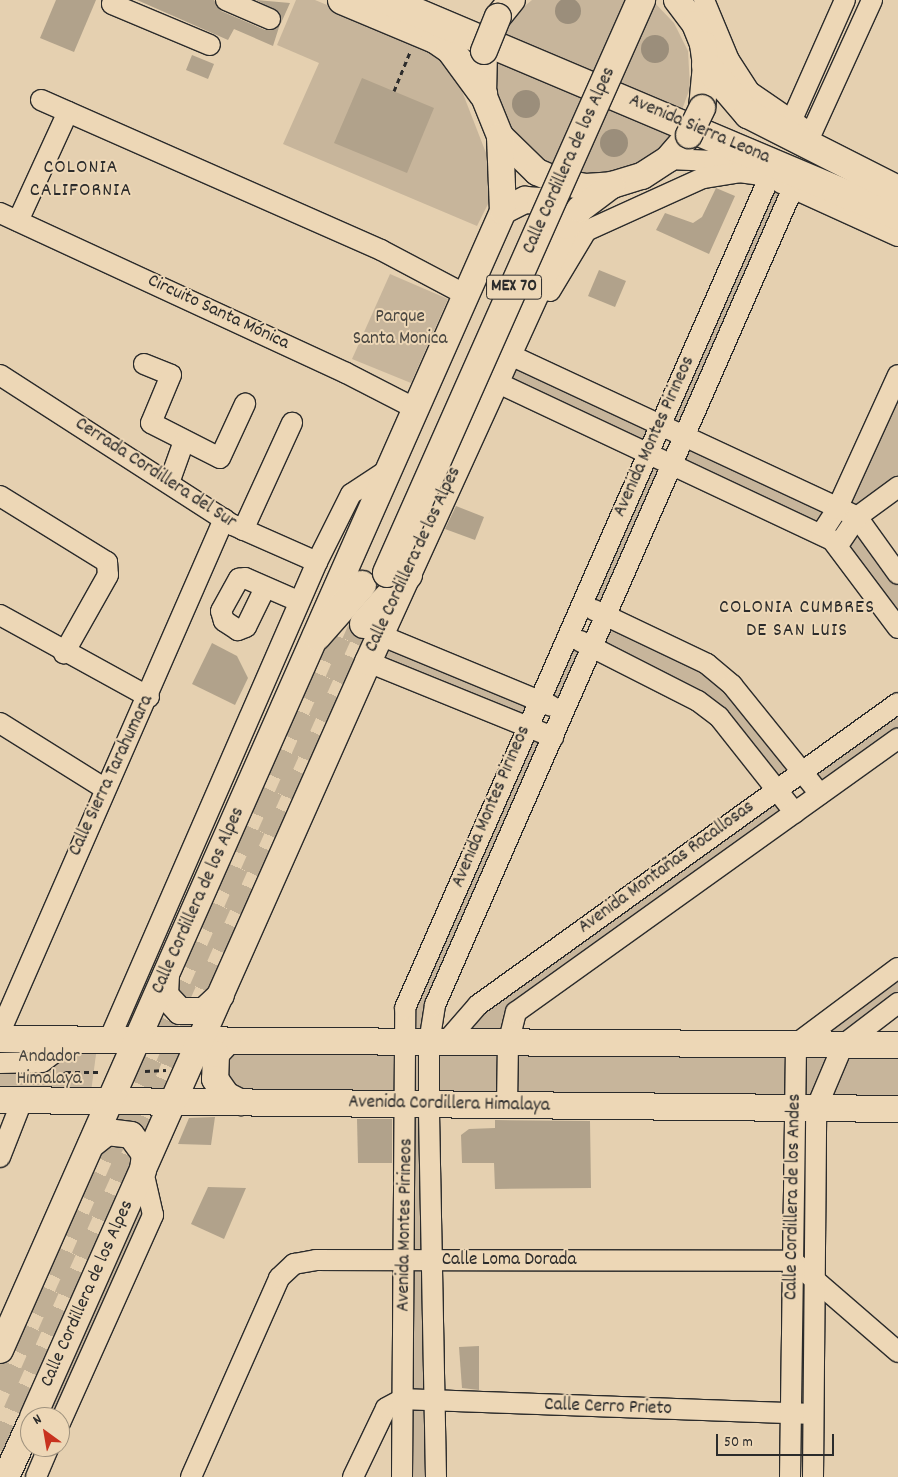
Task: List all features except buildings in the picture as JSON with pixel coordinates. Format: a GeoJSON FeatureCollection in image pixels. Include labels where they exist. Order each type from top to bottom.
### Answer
{"type":"FeatureCollection","features":[{"type":"Feature","properties":{"kind":"highway"},"geometry":{"type":"LineString","coordinates":[[342,0],[418,32],[450,49],[483,94]]}},
{"type":"Feature","properties":{"kind":"highway","name":"Avenida Sierra Leona"},"geometry":{"type":"LineString","coordinates":[[388,0],[898,216]]}},
{"type":"Feature","properties":{"kind":"highway","name":"Avenida Sierra Leona"},"geometry":{"type":"LineString","coordinates":[[437,0],[898,204]]}},
{"type":"Feature","properties":{"kind":"highway","name":"Calle Cordillera de los Alpes"},"geometry":{"type":"LineString","coordinates":[[363,625],[620,0]]}},
{"type":"Feature","properties":{"kind":"highway","name":"Calle Cordillera de los Alpes"},"geometry":{"type":"LineString","coordinates":[[382,575],[641,0]]}},
{"type":"Feature","properties":{"kind":"highway"},"geometry":{"type":"LineString","coordinates":[[706,65],[748,114],[798,134],[836,160],[890,175]]}},
{"type":"Feature","properties":{"kind":"highway"},"geometry":{"type":"LineString","coordinates":[[836,160],[890,175]]}},
{"type":"Feature","properties":{"kind":"highway"},"geometry":{"type":"LineString","coordinates":[[317,636],[382,575]]}},
{"type":"Feature","properties":{"kind":"main road"},"geometry":{"type":"LineString","coordinates":[[505,9],[484,51],[483,94],[500,136],[516,156],[545,175],[586,187],[612,185],[642,176],[668,159],[689,135],[702,108],[706,65],[703,44],[687,1]]}},
{"type":"Feature","properties":{"kind":"main road","name":"Calle Cordillera de los Alpes"},"geometry":{"type":"LineString","coordinates":[[3,1341],[317,636],[503,211],[500,136]]}},
{"type":"Feature","properties":{"kind":"main road","name":"Calle Cordillera de los Alpes"},"geometry":{"type":"LineString","coordinates":[[382,575],[496,382],[567,226],[580,209],[612,185]]}},
{"type":"Feature","properties":{"kind":"main road"},"geometry":{"type":"LineString","coordinates":[[503,211],[526,200],[540,200],[557,212],[567,226]]}},
{"type":"Feature","properties":{"kind":"main road","name":"Calle Cordillera de los Alpes"},"geometry":{"type":"LineString","coordinates":[[37,1407],[368,662],[363,625]]}},
{"type":"Feature","properties":{"kind":"main road"},"geometry":{"type":"LineString","coordinates":[[166,975],[163,989],[169,1002],[187,1013],[204,1012],[223,992]]}},
{"type":"Feature","properties":{"kind":"main road"},"geometry":{"type":"LineString","coordinates":[[0,1038],[72,1039],[113,1031],[137,1041],[898,1045]]}},
{"type":"Feature","properties":{"kind":"main road"},"geometry":{"type":"LineString","coordinates":[[228,1041],[216,1054],[215,1080],[226,1094],[240,1102]]}},
{"type":"Feature","properties":{"kind":"main road","name":"Avenida Cordillera Himalaya"},"geometry":{"type":"LineString","coordinates":[[11,1100],[111,1099],[418,1105],[898,1109]]}},
{"type":"Feature","properties":{"kind":"main road"},"geometry":{"type":"LineString","coordinates":[[91,1144],[107,1132],[130,1135],[144,1154],[143,1171]]}},
{"type":"Feature","properties":{"kind":"main road"},"geometry":{"type":"LineString","coordinates":[[11,1472],[20,1449]]}},
{"type":"Feature","properties":{"kind":"street"},"geometry":{"type":"LineString","coordinates":[[114,0],[112,4],[210,45]]}},
{"type":"Feature","properties":{"kind":"street"},"geometry":{"type":"LineString","coordinates":[[226,0],[270,19]]}},
{"type":"Feature","properties":{"kind":"street"},"geometry":{"type":"LineString","coordinates":[[798,134],[845,0]]}},
{"type":"Feature","properties":{"kind":"street"},"geometry":{"type":"LineString","coordinates":[[798,134],[872,0]]}},
{"type":"Feature","properties":{"kind":"street"},"geometry":{"type":"LineString","coordinates":[[687,1],[750,92],[798,134],[890,175]]}},
{"type":"Feature","properties":{"kind":"street"},"geometry":{"type":"LineString","coordinates":[[42,100],[380,250],[466,295]]}},
{"type":"Feature","properties":{"kind":"street","name":"Circuito Santa Mónica"},"geometry":{"type":"LineString","coordinates":[[68,112],[9,217],[416,409]]}},
{"type":"Feature","properties":{"kind":"street","name":"Avenida Sierra Leona"},"geometry":{"type":"LineString","coordinates":[[668,159],[714,161],[765,177],[898,236]]}},
{"type":"Feature","properties":{"kind":"street","name":"Calle Cordillera de los Alpes"},"geometry":{"type":"LineString","coordinates":[[513,344],[533,319],[586,231],[703,178],[739,172],[765,177]]}},
{"type":"Feature","properties":{"kind":"street","name":"Avenida Montes Pirineos"},"geometry":{"type":"LineString","coordinates":[[427,1043],[405,1008],[526,726],[661,424],[765,177]]}},
{"type":"Feature","properties":{"kind":"street","name":"Avenida Montes Pirineos"},"geometry":{"type":"LineString","coordinates":[[402,1477],[406,1261],[418,1105],[427,1043],[436,1005],[793,188]]}},
{"type":"Feature","properties":{"kind":"street"},"geometry":{"type":"LineString","coordinates":[[513,344],[661,424],[857,517],[898,574]]}},
{"type":"Feature","properties":{"kind":"street"},"geometry":{"type":"LineString","coordinates":[[144,364],[171,375],[151,423],[220,458],[245,404]]}},
{"type":"Feature","properties":{"kind":"street","name":"Cerrada Cordillera del Sur"},"geometry":{"type":"LineString","coordinates":[[0,375],[242,530],[317,562]]}},
{"type":"Feature","properties":{"kind":"street"},"geometry":{"type":"LineString","coordinates":[[822,534],[837,509],[898,375]]}},
{"type":"Feature","properties":{"kind":"street"},"geometry":{"type":"LineString","coordinates":[[496,382],[673,463],[822,534],[839,544],[898,628]]}},
{"type":"Feature","properties":{"kind":"street"},"geometry":{"type":"LineString","coordinates":[[242,530],[292,422]]}},
{"type":"Feature","properties":{"kind":"street"},"geometry":{"type":"LineString","coordinates":[[169,483],[184,441]]}},
{"type":"Feature","properties":{"kind":"street","name":"Calle Cordillera de los Alpes"},"geometry":{"type":"LineString","coordinates":[[113,1031],[298,601],[317,562],[351,494],[389,469]]}},
{"type":"Feature","properties":{"kind":"street"},"geometry":{"type":"LineString","coordinates":[[839,544],[857,517],[898,487]]}},
{"type":"Feature","properties":{"kind":"street"},"geometry":{"type":"LineString","coordinates":[[0,496],[107,562],[108,575],[64,653]]}},
{"type":"Feature","properties":{"kind":"street","name":"Calle Sierra Tarahumara"},"geometry":{"type":"LineString","coordinates":[[0,1032],[104,788],[149,697],[224,519]]}},
{"type":"Feature","properties":{"kind":"street"},"geometry":{"type":"LineString","coordinates":[[265,588],[298,601]]}},
{"type":"Feature","properties":{"kind":"street"},"geometry":{"type":"LineString","coordinates":[[581,604],[707,664],[732,685],[820,794]]}},
{"type":"Feature","properties":{"kind":"street"},"geometry":{"type":"LineString","coordinates":[[0,616],[64,653],[149,697]]}},
{"type":"Feature","properties":{"kind":"street"},"geometry":{"type":"LineString","coordinates":[[363,625],[564,711]]}},
{"type":"Feature","properties":{"kind":"street"},"geometry":{"type":"LineString","coordinates":[[567,634],[698,701],[719,717],[795,813]]}},
{"type":"Feature","properties":{"kind":"street"},"geometry":{"type":"LineString","coordinates":[[368,662],[553,737]]}},
{"type":"Feature","properties":{"kind":"street","name":"Avenida Montañas Rocallosas"},"geometry":{"type":"LineString","coordinates":[[427,1043],[777,788],[898,703]]}},
{"type":"Feature","properties":{"kind":"street"},"geometry":{"type":"LineString","coordinates":[[0,723],[104,788]]}},
{"type":"Feature","properties":{"kind":"street","name":"Avenida Montañas Rocallosas"},"geometry":{"type":"LineString","coordinates":[[507,1106],[508,1044],[516,1012],[898,739]]}},
{"type":"Feature","properties":{"kind":"street"},"geometry":{"type":"LineString","coordinates":[[796,1044],[898,968]]}},
{"type":"Feature","properties":{"kind":"street","name":"Calle Cordillera de los Andes"},"geometry":{"type":"LineString","coordinates":[[790,1477],[793,1261],[805,1109],[843,1045],[898,1003]]}},
{"type":"Feature","properties":{"kind":"street"},"geometry":{"type":"LineString","coordinates":[[0,1063],[42,1062],[72,1039]]}},
{"type":"Feature","properties":{"kind":"street","name":"Calle Cordillera de los Andes"},"geometry":{"type":"LineString","coordinates":[[796,1044],[805,1109],[814,1276],[813,1477]]}},
{"type":"Feature","properties":{"kind":"street"},"geometry":{"type":"LineString","coordinates":[[0,1157],[11,1100]]}},
{"type":"Feature","properties":{"kind":"street","name":"Avenida Montes Pirineos"},"geometry":{"type":"LineString","coordinates":[[418,1105],[429,1261],[436,1402],[436,1477]]}},
{"type":"Feature","properties":{"kind":"street","name":"Calle Cordillera de los Alpes"},"geometry":{"type":"LineString","coordinates":[[67,1407],[153,1215],[143,1171]]}},
{"type":"Feature","properties":{"kind":"street","name":"Calle Loma Dorada"},"geometry":{"type":"LineString","coordinates":[[191,1477],[279,1278],[294,1264],[316,1260],[793,1261]]}},
{"type":"Feature","properties":{"kind":"street"},"geometry":{"type":"LineString","coordinates":[[793,1261],[814,1276],[898,1352]]}},
{"type":"Feature","properties":{"kind":"street"},"geometry":{"type":"LineString","coordinates":[[353,1477],[386,1408],[403,1399]]}},
{"type":"Feature","properties":{"kind":"street","name":"Calle Cerro Prieto"},"geometry":{"type":"LineString","coordinates":[[403,1399],[436,1402],[814,1414]]}},
{"type":"Feature","properties":{"kind":"street"},"geometry":{"type":"LineString","coordinates":[[36,1477],[45,1457]]}},
{"type":"Feature","properties":{"kind":"path"},"geometry":{"type":"LineString","coordinates":[[394,91],[418,32]]}},
{"type":"Feature","properties":{"kind":"green space"},"geometry":{"type":"Polygon","coordinates":[[[296,0],[315,0],[448,55],[498,184],[477,226],[283,144],[319,63],[277,45],[296,0]]]}},
{"type":"Feature","properties":{"kind":"green space"},"geometry":{"type":"Polygon","coordinates":[[[532,0],[652,0],[674,23],[688,51],[690,88],[676,126],[662,146],[634,165],[610,174],[581,174],[553,166],[518,142],[501,116],[495,76],[502,38],[520,10],[532,0]]]}},
{"type":"Feature","properties":{"kind":"green space"},"geometry":{"type":"Polygon","coordinates":[[[769,178],[793,188],[685,435],[661,424],[769,178]]]}},
{"type":"Feature","properties":{"kind":"green space","name":"Parque Santa Monica"},"geometry":{"type":"Polygon","coordinates":[[[390,274],[448,299],[411,383],[352,359],[390,274]]]}},
{"type":"Feature","properties":{"kind":"green space"},"geometry":{"type":"Polygon","coordinates":[[[508,354],[661,424],[648,452],[496,382],[508,354]]]}},
{"type":"Feature","properties":{"kind":"green space"},"geometry":{"type":"Polygon","coordinates":[[[898,375],[898,487],[857,517],[837,509],[898,375]]]}},
{"type":"Feature","properties":{"kind":"green space"},"geometry":{"type":"Polygon","coordinates":[[[685,435],[837,509],[821,534],[673,463],[685,435]]]}},
{"type":"Feature","properties":{"kind":"green space"},"geometry":{"type":"Polygon","coordinates":[[[648,452],[673,463],[606,616],[581,604],[648,452]]]}},
{"type":"Feature","properties":{"kind":"green space"},"geometry":{"type":"Polygon","coordinates":[[[857,517],[898,574],[898,628],[839,544],[857,517]]]}},
{"type":"Feature","properties":{"kind":"green space"},"geometry":{"type":"Polygon","coordinates":[[[606,616],[707,664],[801,771],[898,703],[898,739],[820,794],[802,771],[778,788],[795,813],[516,1012],[508,1044],[445,1043],[777,788],[719,717],[592,647],[606,616]]]}},
{"type":"Feature","properties":{"kind":"green space"},"geometry":{"type":"Polygon","coordinates":[[[567,634],[592,647],[564,711],[538,700],[567,634]]]}},
{"type":"Feature","properties":{"kind":"green space"},"geometry":{"type":"Polygon","coordinates":[[[380,635],[538,700],[527,726],[553,737],[429,1043],[406,1042],[405,1008],[526,726],[368,662],[380,635]]]}},
{"type":"Feature","properties":{"kind":"green space"},"geometry":{"type":"Polygon","coordinates":[[[898,968],[898,1003],[843,1045],[796,1044],[898,968]]]}},
{"type":"Feature","properties":{"kind":"green space","name":"Andador Himalaya"},"geometry":{"type":"Polygon","coordinates":[[[0,1046],[97,1047],[91,1092],[0,1091],[0,1046]]]}},
{"type":"Feature","properties":{"kind":"green space"},"geometry":{"type":"Polygon","coordinates":[[[233,1046],[898,1050],[898,1097],[236,1092],[223,1063],[233,1046]]]}},
{"type":"Feature","properties":{"kind":"green space"},"geometry":{"type":"Polygon","coordinates":[[[429,1104],[436,1477],[402,1477],[407,1105],[429,1104]]]}},
{"type":"Feature","properties":{"kind":"green space"},"geometry":{"type":"Polygon","coordinates":[[[143,1196],[145,1215],[59,1407],[49,1407],[143,1196]]]}},
{"type":"Feature","properties":{"kind":"shaded area"},"geometry":{"type":"Polygon","coordinates":[[[568,-2],[577,2],[581,11],[577,20],[568,24],[559,20],[555,11],[559,2],[568,-2]]]}},
{"type":"Feature","properties":{"kind":"shaded area"},"geometry":{"type":"Polygon","coordinates":[[[655,35],[665,39],[669,49],[665,59],[655,63],[645,59],[641,49],[645,39],[655,35]]]}},
{"type":"Feature","properties":{"kind":"shaded area"},"geometry":{"type":"Polygon","coordinates":[[[526,90],[536,94],[540,104],[536,114],[526,118],[516,114],[512,104],[516,94],[526,90]]]}},
{"type":"Feature","properties":{"kind":"shaded area"},"geometry":{"type":"Polygon","coordinates":[[[614,129],[624,133],[628,143],[624,153],[614,157],[604,153],[600,143],[604,133],[614,129]]]}},
{"type":"Feature","properties":{"kind":"tunnel"},"geometry":{"type":"LineString","coordinates":[[0,1451],[364,624]]}},
{"type":"Feature","properties":{"kind":"tunnel"},"geometry":{"type":"LineString","coordinates":[[0,1390],[341,628]]}},
{"type":"Feature","properties":{"kind":"district","name":"COLONIA CALIFORNIA"},"geometry":{"type":"Point","coordinates":[81,180]}},
{"type":"Feature","properties":{"kind":"district","name":"COLONIA CUMBRES DE SAN LUIS"},"geometry":{"type":"Point","coordinates":[797,620]}}]}
